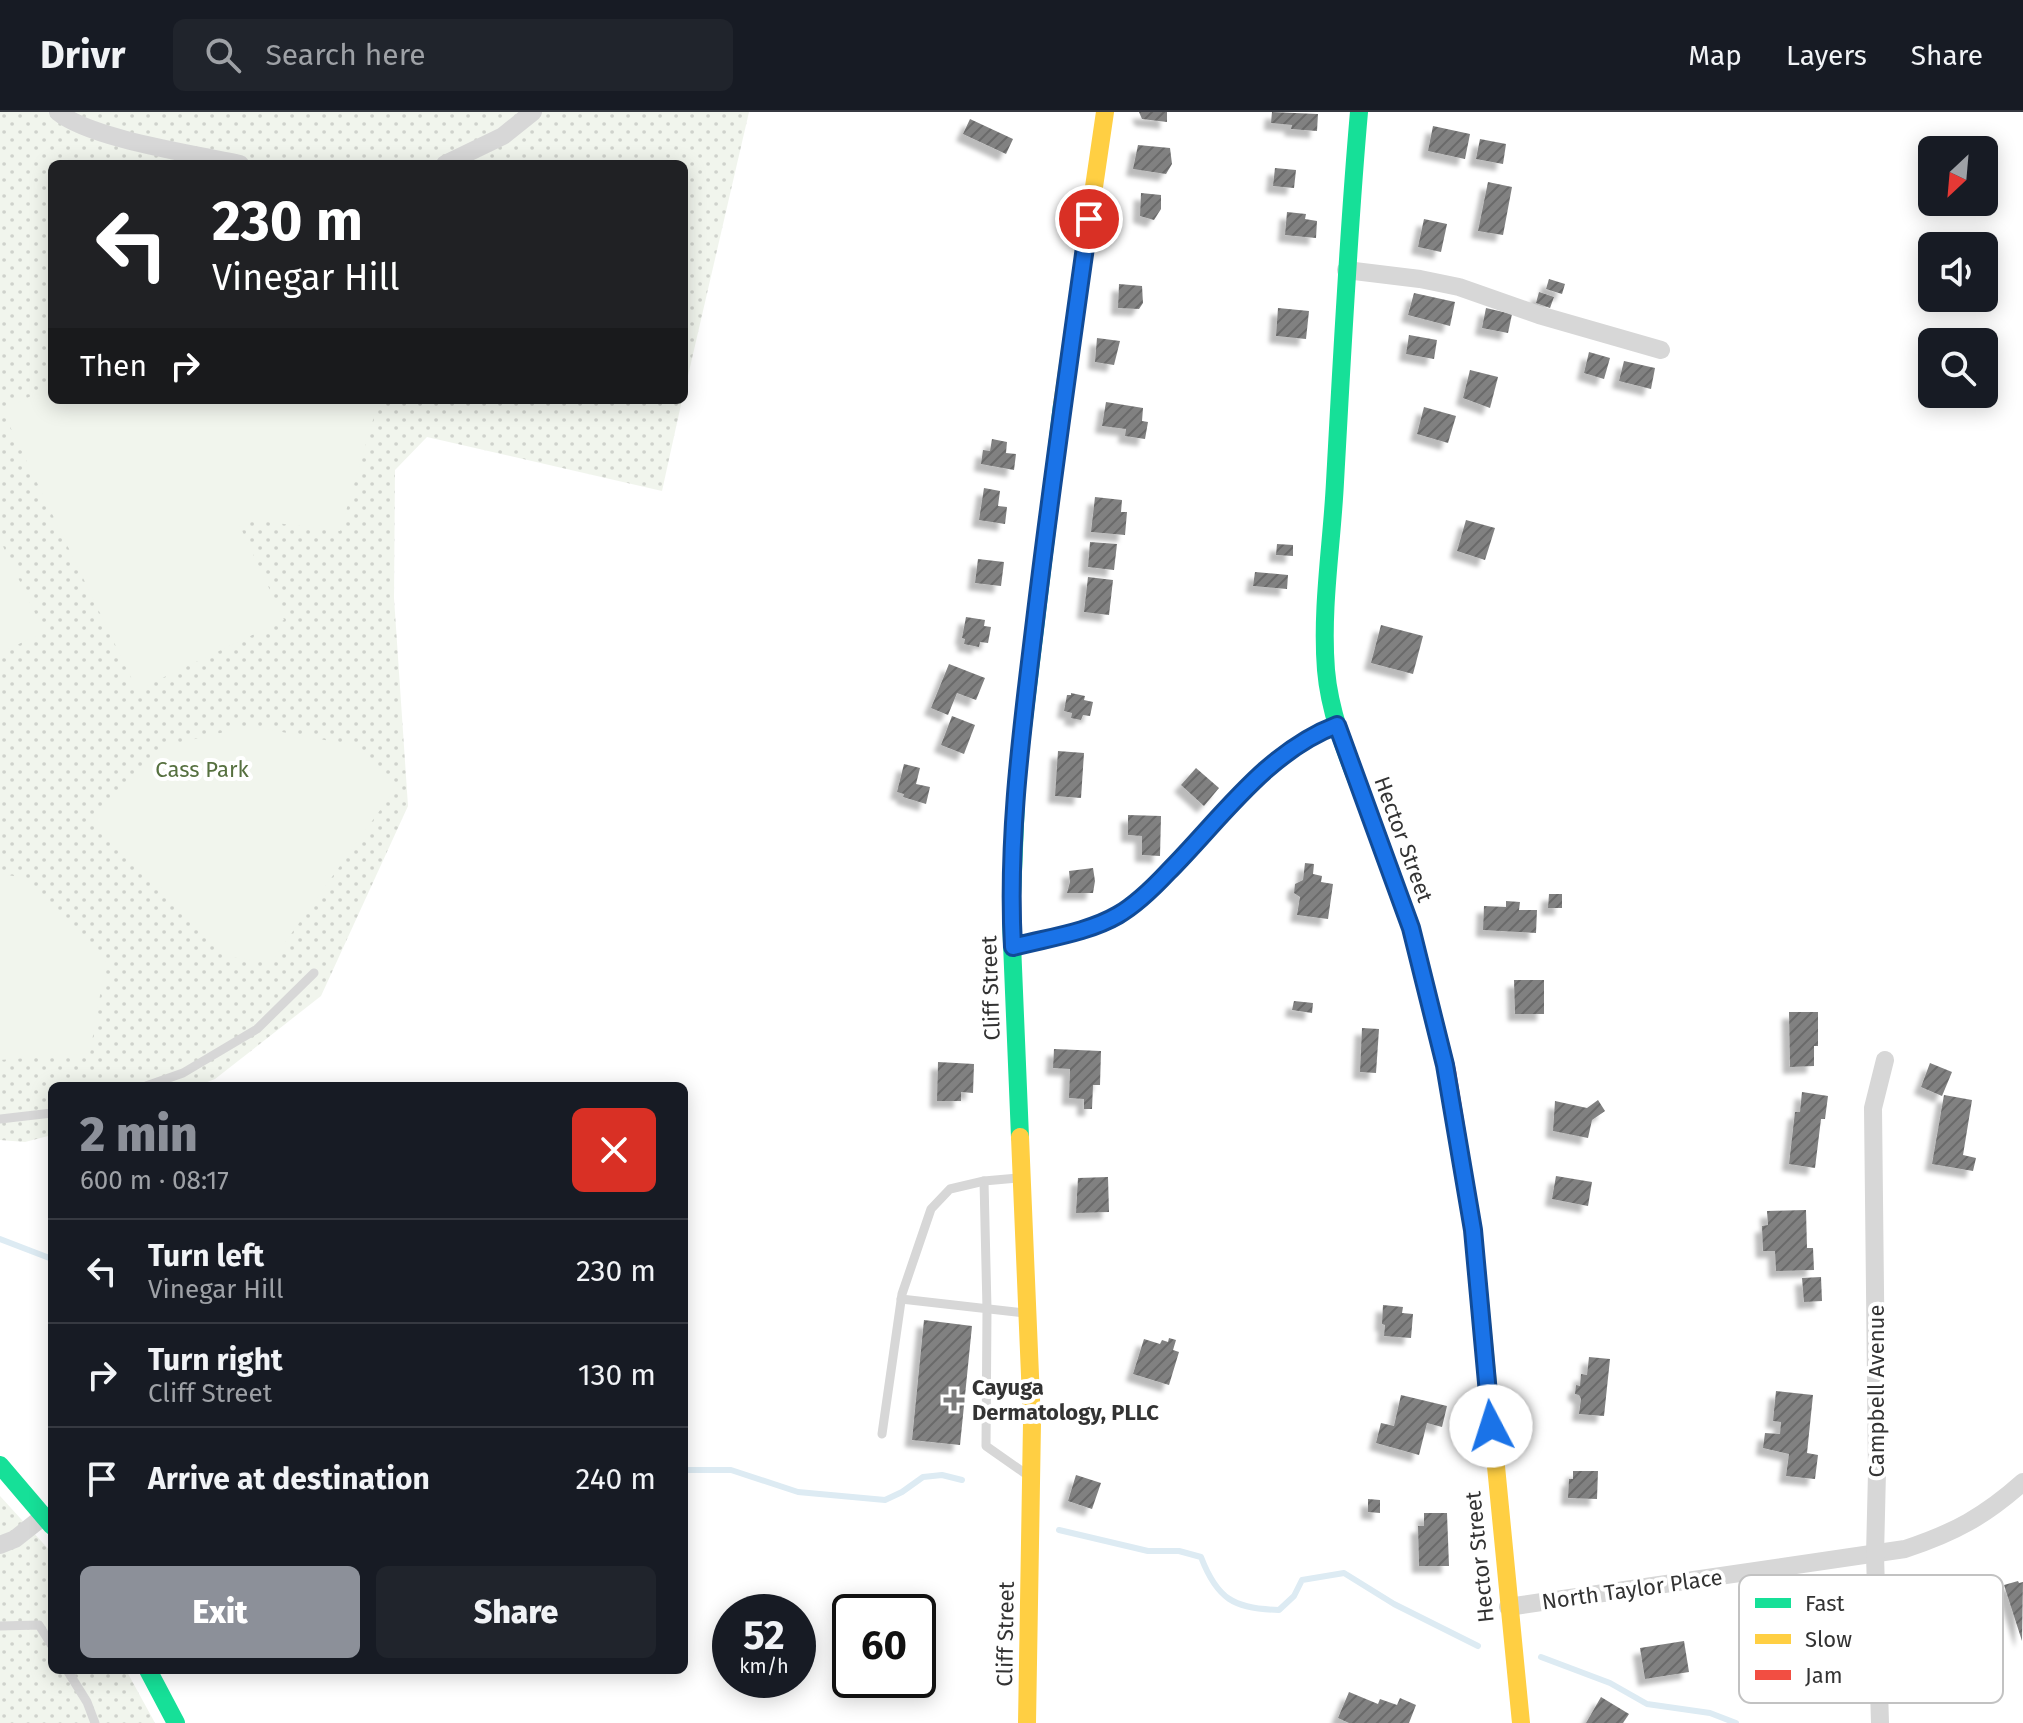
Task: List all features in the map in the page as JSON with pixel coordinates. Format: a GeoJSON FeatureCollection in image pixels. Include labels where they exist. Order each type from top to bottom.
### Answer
{"type":"FeatureCollection","features":[{"type":"Feature","properties":{"kind":"main road","name":"Cliff Street"},"geometry":{"type":"LineString","coordinates":[[1027,1723],[1032,1423],[1013,947],[1013,848],[1021,735],[1065,382],[1105,112]]}},
{"type":"Feature","properties":{"kind":"main road","name":"Hector Street"},"geometry":{"type":"LineString","coordinates":[[1359,112],[1326,598],[1326,671],[1337,725],[1411,928],[1447,1071],[1473,1230],[1521,1723]]}},
{"type":"Feature","properties":{"kind":"main road"},"geometry":{"type":"LineString","coordinates":[[0,1465],[48,1521]]}},
{"type":"Feature","properties":{"kind":"main road"},"geometry":{"type":"LineString","coordinates":[[150,1674],[176,1723]]}},
{"type":"Feature","properties":{"kind":"street"},"geometry":{"type":"LineString","coordinates":[[58,112],[78,123],[114,135],[223,160]]}},
{"type":"Feature","properties":{"kind":"street"},"geometry":{"type":"LineString","coordinates":[[453,160],[503,136],[533,112]]}},
{"type":"Feature","properties":{"kind":"street"},"geometry":{"type":"LineString","coordinates":[[1346,270],[1459,287],[1539,315],[1661,350]]}},
{"type":"Feature","properties":{"kind":"street"},"geometry":{"type":"LineString","coordinates":[[1013,947],[1117,916],[1142,898],[1277,760],[1296,744],[1337,725]]}},
{"type":"Feature","properties":{"kind":"street","name":"Campbell Avenue"},"geometry":{"type":"LineString","coordinates":[[1876,1575],[1873,1108],[1885,1060]]}},
{"type":"Feature","properties":{"kind":"street","name":"North Taylor Place"},"geometry":{"type":"LineString","coordinates":[[1508,1607],[1905,1549],[1967,1525],[1996,1506],[2023,1482]]}},
{"type":"Feature","properties":{"kind":"street"},"geometry":{"type":"LineString","coordinates":[[0,1545],[48,1521]]}},
{"type":"Feature","properties":{"kind":"street","name":"Campbell Avenue"},"geometry":{"type":"LineString","coordinates":[[1879,1703],[1880,1723]]}},
{"type":"Feature","properties":{"kind":"lane"},"geometry":{"type":"LineString","coordinates":[[157,1082],[183,1073],[257,1029],[314,973]]}},
{"type":"Feature","properties":{"kind":"lane"},"geometry":{"type":"LineString","coordinates":[[0,1119],[48,1113]]}},
{"type":"Feature","properties":{"kind":"lane"},"geometry":{"type":"LineString","coordinates":[[882,1434],[901,1299],[931,1209],[950,1189],[984,1181],[1021,1178]]}},
{"type":"Feature","properties":{"kind":"lane"},"geometry":{"type":"LineString","coordinates":[[984,1181],[986,1446],[1032,1478]]}},
{"type":"Feature","properties":{"kind":"lane"},"geometry":{"type":"LineString","coordinates":[[901,1299],[1027,1313]]}},
{"type":"Feature","properties":{"kind":"lane"},"geometry":{"type":"LineString","coordinates":[[0,1626],[39,1625],[48,1640]]}},
{"type":"Feature","properties":{"kind":"lane"},"geometry":{"type":"LineString","coordinates":[[70,1674],[87,1702],[95,1723]]}},
{"type":"Feature","properties":{"kind":"green space","name":"Cass Park"},"geometry":{"type":"Polygon","coordinates":[[[0,112],[749,112],[688,376],[688,160],[48,160],[48,404],[681,404],[662,491],[427,437],[395,470],[394,598],[408,806],[321,996],[207,1082],[48,1082],[48,1136],[25,1142],[0,1140],[0,112]]]}},
{"type":"Feature","properties":{"kind":"green space"},"geometry":{"type":"Polygon","coordinates":[[[48,388],[48,404],[378,404],[340,531],[236,518],[284,620],[137,690],[2,410],[48,388]]]}},
{"type":"Feature","properties":{"kind":"green space"},"geometry":{"type":"Polygon","coordinates":[[[0,540],[44,632],[0,653],[0,540]]]}},
{"type":"Feature","properties":{"kind":"green space"},"geometry":{"type":"Polygon","coordinates":[[[250,726],[357,746],[398,785],[271,962],[229,957],[92,816],[161,747],[250,726]]]}},
{"type":"Feature","properties":{"kind":"green space"},"geometry":{"type":"Polygon","coordinates":[[[0,874],[20,877],[106,961],[90,1053],[0,1060],[0,874]]]}},
{"type":"Feature","properties":{"kind":"green space"},"geometry":{"type":"Polygon","coordinates":[[[0,1496],[48,1549],[48,1674],[128,1674],[155,1723],[0,1723],[0,1496]]]}},
{"type":"Feature","properties":{"kind":"building"},"geometry":{"type":"Polygon","coordinates":[[[1139,112],[1167,112],[1167,122],[1142,119],[1139,112]]]}},
{"type":"Feature","properties":{"kind":"building"},"geometry":{"type":"Polygon","coordinates":[[[1272,112],[1318,114],[1317,131],[1291,129],[1292,125],[1271,123],[1272,112]]]}},
{"type":"Feature","properties":{"kind":"building"},"geometry":{"type":"Polygon","coordinates":[[[970,119],[1013,139],[1006,154],[963,134],[970,119]]]}},
{"type":"Feature","properties":{"kind":"building"},"geometry":{"type":"Polygon","coordinates":[[[1433,126],[1470,134],[1465,159],[1428,151],[1433,126]]]}},
{"type":"Feature","properties":{"kind":"building"},"geometry":{"type":"Polygon","coordinates":[[[1480,139],[1506,144],[1503,164],[1476,159],[1480,139]]]}},
{"type":"Feature","properties":{"kind":"building"},"geometry":{"type":"Polygon","coordinates":[[[1138,145],[1170,148],[1172,164],[1166,174],[1133,169],[1138,145]]]}},
{"type":"Feature","properties":{"kind":"building"},"geometry":{"type":"Polygon","coordinates":[[[1275,168],[1296,170],[1294,188],[1273,186],[1275,168]]]}},
{"type":"Feature","properties":{"kind":"building"},"geometry":{"type":"Polygon","coordinates":[[[1488,182],[1512,187],[1503,235],[1478,231],[1488,182]]]}},
{"type":"Feature","properties":{"kind":"building"},"geometry":{"type":"Polygon","coordinates":[[[1141,193],[1161,195],[1161,209],[1154,220],[1140,216],[1141,193]]]}},
{"type":"Feature","properties":{"kind":"building"},"geometry":{"type":"Polygon","coordinates":[[[1287,212],[1306,214],[1305,219],[1317,221],[1316,238],[1285,235],[1287,212]]]}},
{"type":"Feature","properties":{"kind":"building"},"geometry":{"type":"Polygon","coordinates":[[[1424,219],[1447,224],[1441,252],[1418,247],[1424,219]]]}},
{"type":"Feature","properties":{"kind":"building"},"geometry":{"type":"Polygon","coordinates":[[[1549,279],[1565,284],[1562,294],[1546,289],[1549,279]]]}},
{"type":"Feature","properties":{"kind":"building"},"geometry":{"type":"Polygon","coordinates":[[[1119,284],[1142,286],[1143,303],[1139,309],[1118,308],[1119,284]]]}},
{"type":"Feature","properties":{"kind":"building"},"geometry":{"type":"Polygon","coordinates":[[[1539,292],[1554,297],[1550,308],[1536,303],[1539,292]]]}},
{"type":"Feature","properties":{"kind":"building"},"geometry":{"type":"Polygon","coordinates":[[[1414,293],[1455,302],[1450,326],[1408,315],[1414,293]]]}},
{"type":"Feature","properties":{"kind":"building"},"geometry":{"type":"Polygon","coordinates":[[[1278,308],[1309,311],[1306,339],[1276,336],[1278,308]]]}},
{"type":"Feature","properties":{"kind":"building"},"geometry":{"type":"Polygon","coordinates":[[[1486,308],[1512,314],[1508,333],[1482,328],[1486,308]]]}},
{"type":"Feature","properties":{"kind":"building"},"geometry":{"type":"Polygon","coordinates":[[[1409,335],[1437,340],[1434,359],[1406,354],[1409,335]]]}},
{"type":"Feature","properties":{"kind":"building"},"geometry":{"type":"Polygon","coordinates":[[[1097,338],[1120,341],[1114,365],[1095,362],[1097,338]]]}},
{"type":"Feature","properties":{"kind":"building"},"geometry":{"type":"Polygon","coordinates":[[[1589,352],[1610,358],[1604,379],[1584,373],[1589,352]]]}},
{"type":"Feature","properties":{"kind":"building"},"geometry":{"type":"Polygon","coordinates":[[[1624,361],[1655,368],[1651,389],[1619,381],[1624,361]]]}},
{"type":"Feature","properties":{"kind":"building"},"geometry":{"type":"Polygon","coordinates":[[[1470,370],[1498,377],[1490,408],[1463,398],[1470,370]]]}},
{"type":"Feature","properties":{"kind":"building"},"geometry":{"type":"Polygon","coordinates":[[[1106,402],[1143,408],[1142,421],[1148,422],[1145,439],[1125,436],[1126,429],[1102,426],[1106,402]]]}},
{"type":"Feature","properties":{"kind":"building"},"geometry":{"type":"Polygon","coordinates":[[[1424,407],[1456,416],[1448,443],[1417,434],[1424,407]]]}},
{"type":"Feature","properties":{"kind":"building"},"geometry":{"type":"Polygon","coordinates":[[[992,439],[1007,442],[1006,453],[1016,454],[1014,470],[981,464],[983,450],[990,451],[992,439]]]}},
{"type":"Feature","properties":{"kind":"building"},"geometry":{"type":"Polygon","coordinates":[[[984,488],[1000,491],[998,506],[1007,507],[1005,524],[979,520],[984,488]]]}},
{"type":"Feature","properties":{"kind":"building"},"geometry":{"type":"Polygon","coordinates":[[[1095,497],[1122,500],[1121,512],[1127,512],[1125,535],[1091,532],[1095,497]]]}},
{"type":"Feature","properties":{"kind":"building"},"geometry":{"type":"Polygon","coordinates":[[[1466,520],[1495,528],[1485,560],[1457,551],[1466,520]]]}},
{"type":"Feature","properties":{"kind":"building"},"geometry":{"type":"Polygon","coordinates":[[[1090,542],[1117,544],[1114,570],[1088,567],[1090,542]]]}},
{"type":"Feature","properties":{"kind":"building"},"geometry":{"type":"Polygon","coordinates":[[[1277,544],[1293,545],[1293,556],[1276,555],[1277,544]]]}},
{"type":"Feature","properties":{"kind":"building"},"geometry":{"type":"Polygon","coordinates":[[[978,559],[1004,562],[1001,586],[975,583],[978,559]]]}},
{"type":"Feature","properties":{"kind":"building"},"geometry":{"type":"Polygon","coordinates":[[[1255,572],[1288,575],[1287,589],[1253,586],[1255,572]]]}},
{"type":"Feature","properties":{"kind":"building"},"geometry":{"type":"Polygon","coordinates":[[[1088,577],[1113,580],[1109,615],[1084,612],[1088,577]]]}},
{"type":"Feature","properties":{"kind":"building"},"geometry":{"type":"Polygon","coordinates":[[[966,617],[985,620],[984,626],[991,627],[988,643],[980,642],[979,647],[964,644],[965,639],[962,638],[966,617]]]}},
{"type":"Feature","properties":{"kind":"building"},"geometry":{"type":"Polygon","coordinates":[[[1381,625],[1423,636],[1413,674],[1371,663],[1381,625]]]}},
{"type":"Feature","properties":{"kind":"building"},"geometry":{"type":"Polygon","coordinates":[[[949,664],[985,678],[976,700],[957,693],[948,715],[931,708],[949,664]]]}},
{"type":"Feature","properties":{"kind":"building"},"geometry":{"type":"Polygon","coordinates":[[[1067,695],[1085,696],[1084,700],[1093,702],[1090,716],[1083,715],[1081,720],[1071,718],[1072,713],[1064,711],[1067,695]]]}},
{"type":"Feature","properties":{"kind":"building"},"geometry":{"type":"Polygon","coordinates":[[[952,716],[975,725],[964,754],[941,745],[952,716]]]}},
{"type":"Feature","properties":{"kind":"building"},"geometry":{"type":"Polygon","coordinates":[[[1058,751],[1084,753],[1081,798],[1055,796],[1058,751]]]}},
{"type":"Feature","properties":{"kind":"building"},"geometry":{"type":"Polygon","coordinates":[[[904,764],[920,768],[916,784],[930,787],[926,804],[897,792],[904,764]]]}},
{"type":"Feature","properties":{"kind":"building"},"geometry":{"type":"Polygon","coordinates":[[[1196,768],[1219,788],[1204,806],[1181,785],[1196,768]]]}},
{"type":"Feature","properties":{"kind":"building"},"geometry":{"type":"Polygon","coordinates":[[[1128,815],[1161,816],[1160,856],[1142,855],[1142,836],[1128,835],[1128,815]]]}},
{"type":"Feature","properties":{"kind":"building"},"geometry":{"type":"Polygon","coordinates":[[[1305,863],[1314,864],[1313,874],[1322,876],[1321,882],[1333,884],[1328,919],[1297,915],[1300,897],[1294,893],[1295,884],[1303,880],[1305,863]]]}},
{"type":"Feature","properties":{"kind":"building"},"geometry":{"type":"Polygon","coordinates":[[[1093,868],[1093,893],[1067,893],[1069,871],[1093,868]]]}},
{"type":"Feature","properties":{"kind":"building"},"geometry":{"type":"Polygon","coordinates":[[[1549,894],[1562,894],[1562,908],[1548,908],[1549,894]]]}},
{"type":"Feature","properties":{"kind":"building"},"geometry":{"type":"Polygon","coordinates":[[[1506,901],[1520,902],[1519,910],[1537,910],[1536,933],[1483,930],[1484,906],[1506,907],[1506,901]]]}},
{"type":"Feature","properties":{"kind":"building"},"geometry":{"type":"Polygon","coordinates":[[[1514,980],[1544,980],[1544,1014],[1515,1014],[1514,980]]]}},
{"type":"Feature","properties":{"kind":"building"},"geometry":{"type":"Polygon","coordinates":[[[1294,1001],[1313,1003],[1312,1013],[1292,1010],[1294,1001]]]}},
{"type":"Feature","properties":{"kind":"building"},"geometry":{"type":"Polygon","coordinates":[[[1789,1012],[1818,1012],[1818,1046],[1814,1046],[1814,1066],[1790,1067],[1789,1012]]]}},
{"type":"Feature","properties":{"kind":"building"},"geometry":{"type":"Polygon","coordinates":[[[1362,1028],[1379,1029],[1376,1073],[1360,1072],[1362,1028]]]}},
{"type":"Feature","properties":{"kind":"building"},"geometry":{"type":"Polygon","coordinates":[[[1054,1049],[1101,1051],[1100,1085],[1093,1085],[1092,1109],[1084,1109],[1084,1099],[1069,1098],[1070,1069],[1053,1068],[1054,1049]]]}},
{"type":"Feature","properties":{"kind":"building"},"geometry":{"type":"Polygon","coordinates":[[[938,1062],[974,1064],[973,1093],[961,1092],[961,1101],[937,1101],[938,1062]]]}},
{"type":"Feature","properties":{"kind":"building"},"geometry":{"type":"Polygon","coordinates":[[[1930,1063],[1952,1072],[1942,1096],[1921,1087],[1930,1063]]]}},
{"type":"Feature","properties":{"kind":"building"},"geometry":{"type":"Polygon","coordinates":[[[1802,1092],[1828,1096],[1825,1119],[1821,1119],[1815,1168],[1789,1164],[1795,1112],[1800,1112],[1802,1092]]]}},
{"type":"Feature","properties":{"kind":"building"},"geometry":{"type":"Polygon","coordinates":[[[1944,1095],[1972,1100],[1963,1155],[1976,1158],[1973,1171],[1932,1164],[1944,1095]]]}},
{"type":"Feature","properties":{"kind":"building"},"geometry":{"type":"Polygon","coordinates":[[[1598,1100],[1605,1111],[1592,1120],[1588,1138],[1553,1131],[1555,1101],[1587,1108],[1598,1100]]]}},
{"type":"Feature","properties":{"kind":"building"},"geometry":{"type":"Polygon","coordinates":[[[1556,1176],[1592,1182],[1588,1206],[1552,1199],[1556,1176]]]}},
{"type":"Feature","properties":{"kind":"building"},"geometry":{"type":"Polygon","coordinates":[[[1108,1177],[1109,1212],[1076,1213],[1078,1178],[1108,1177]]]}},
{"type":"Feature","properties":{"kind":"building"},"geometry":{"type":"Polygon","coordinates":[[[1806,1210],[1807,1248],[1813,1248],[1814,1270],[1776,1271],[1775,1251],[1763,1251],[1762,1226],[1768,1225],[1767,1211],[1806,1210]]]}},
{"type":"Feature","properties":{"kind":"building"},"geometry":{"type":"Polygon","coordinates":[[[1821,1277],[1822,1301],[1804,1302],[1802,1278],[1821,1277]]]}},
{"type":"Feature","properties":{"kind":"building"},"geometry":{"type":"Polygon","coordinates":[[[1383,1305],[1403,1307],[1402,1313],[1413,1314],[1411,1338],[1384,1336],[1383,1305]]]}},
{"type":"Feature","properties":{"kind":"building"},"geometry":{"type":"Polygon","coordinates":[[[924,1320],[972,1326],[960,1445],[912,1440],[924,1320]]]}},
{"type":"Feature","properties":{"kind":"building"},"geometry":{"type":"Polygon","coordinates":[[[1169,1338],[1176,1340],[1173,1350],[1179,1352],[1169,1385],[1133,1374],[1144,1339],[1160,1344],[1162,1340],[1168,1342],[1169,1338]]]}},
{"type":"Feature","properties":{"kind":"building"},"geometry":{"type":"Polygon","coordinates":[[[1589,1357],[1610,1359],[1604,1416],[1579,1414],[1581,1399],[1575,1394],[1576,1385],[1580,1386],[1581,1374],[1587,1375],[1589,1357]]]}},
{"type":"Feature","properties":{"kind":"building"},"geometry":{"type":"Polygon","coordinates":[[[1776,1391],[1813,1395],[1807,1453],[1818,1455],[1815,1479],[1786,1476],[1789,1454],[1763,1448],[1765,1433],[1780,1434],[1781,1422],[1773,1421],[1776,1391]]]}},
{"type":"Feature","properties":{"kind":"building"},"geometry":{"type":"Polygon","coordinates":[[[1401,1395],[1447,1406],[1442,1427],[1427,1423],[1419,1455],[1376,1443],[1381,1423],[1394,1426],[1401,1395]]]}},
{"type":"Feature","properties":{"kind":"building"},"geometry":{"type":"Polygon","coordinates":[[[1573,1471],[1598,1471],[1597,1499],[1568,1498],[1569,1479],[1573,1479],[1573,1471]]]}},
{"type":"Feature","properties":{"kind":"building"},"geometry":{"type":"Polygon","coordinates":[[[1076,1475],[1101,1483],[1092,1509],[1068,1501],[1076,1475]]]}},
{"type":"Feature","properties":{"kind":"building"},"geometry":{"type":"Polygon","coordinates":[[[1368,1499],[1380,1500],[1380,1513],[1368,1512],[1368,1499]]]}},
{"type":"Feature","properties":{"kind":"building"},"geometry":{"type":"Polygon","coordinates":[[[1424,1513],[1447,1513],[1449,1566],[1419,1566],[1418,1526],[1424,1526],[1424,1513]]]}},
{"type":"Feature","properties":{"kind":"building"},"geometry":{"type":"Polygon","coordinates":[[[2023,1582],[2022,1641],[2004,1585],[2023,1582]]]}},
{"type":"Feature","properties":{"kind":"building"},"geometry":{"type":"Polygon","coordinates":[[[1684,1641],[1689,1672],[1645,1679],[1640,1648],[1684,1641]]]}},
{"type":"Feature","properties":{"kind":"building"},"geometry":{"type":"Polygon","coordinates":[[[1349,1692],[1378,1704],[1380,1699],[1397,1705],[1400,1698],[1416,1705],[1409,1723],[1349,1723],[1338,1718],[1349,1692]]]}},
{"type":"Feature","properties":{"kind":"building"},"geometry":{"type":"Polygon","coordinates":[[[1601,1697],[1629,1714],[1623,1723],[1586,1723],[1601,1697]]]}},
{"type":"Feature","properties":{"kind":"waterway"},"geometry":{"type":"LineString","coordinates":[[0,1239],[48,1257]]}},
{"type":"Feature","properties":{"kind":"waterway"},"geometry":{"type":"LineString","coordinates":[[688,1470],[731,1470],[798,1492],[885,1500],[923,1477],[942,1475],[962,1480]]}},
{"type":"Feature","properties":{"kind":"waterway"},"geometry":{"type":"LineString","coordinates":[[1059,1530],[1148,1551],[1179,1551],[1201,1557],[1214,1583],[1229,1599],[1263,1609],[1279,1610],[1294,1596],[1302,1580],[1344,1573],[1394,1604],[1478,1646]]}},
{"type":"Feature","properties":{"kind":"waterway"},"geometry":{"type":"LineString","coordinates":[[1541,1657],[1610,1683],[1647,1704],[1710,1713],[1736,1723]]}},
{"type":"Feature","properties":{"kind":"traffic: fast"},"geometry":{"type":"LineString","coordinates":[[1359,112],[1325,647],[1332,706],[1368,810]]}},
{"type":"Feature","properties":{"kind":"traffic: fast"},"geometry":{"type":"LineString","coordinates":[[1020,1137],[1011,919],[1017,777],[1062,405]]}},
{"type":"Feature","properties":{"kind":"traffic: fast"},"geometry":{"type":"LineString","coordinates":[[0,1465],[48,1521]]}},
{"type":"Feature","properties":{"kind":"traffic: fast"},"geometry":{"type":"LineString","coordinates":[[150,1674],[176,1723]]}},
{"type":"Feature","properties":{"kind":"traffic: slow"},"geometry":{"type":"LineString","coordinates":[[1062,405],[1105,112]]}},
{"type":"Feature","properties":{"kind":"traffic: slow"},"geometry":{"type":"LineString","coordinates":[[1020,1137],[1032,1423],[1027,1723]]}},
{"type":"Feature","properties":{"kind":"traffic: slow"},"geometry":{"type":"LineString","coordinates":[[1466,1189],[1473,1230],[1521,1723]]}},
{"type":"Feature","properties":{"kind":"traffic: jam"},"geometry":{"type":"LineString","coordinates":[[1368,810],[1411,928],[1447,1071],[1466,1189]]}},
{"type":"Feature","properties":{"kind":"place","name":"Cayuga Dermatology, PLLC"},"geometry":{"type":"Point","coordinates":[954,1400]}},
{"type":"Feature","properties":{"kind":"route"},"geometry":{"type":"LineString","coordinates":[[1089,219],[1065,382],[1021,735],[1013,848],[1013,947],[1117,916],[1142,898],[1268,768],[1296,744],[1337,725],[1411,928],[1445,1065],[1473,1230],[1491,1426]]}}]}
